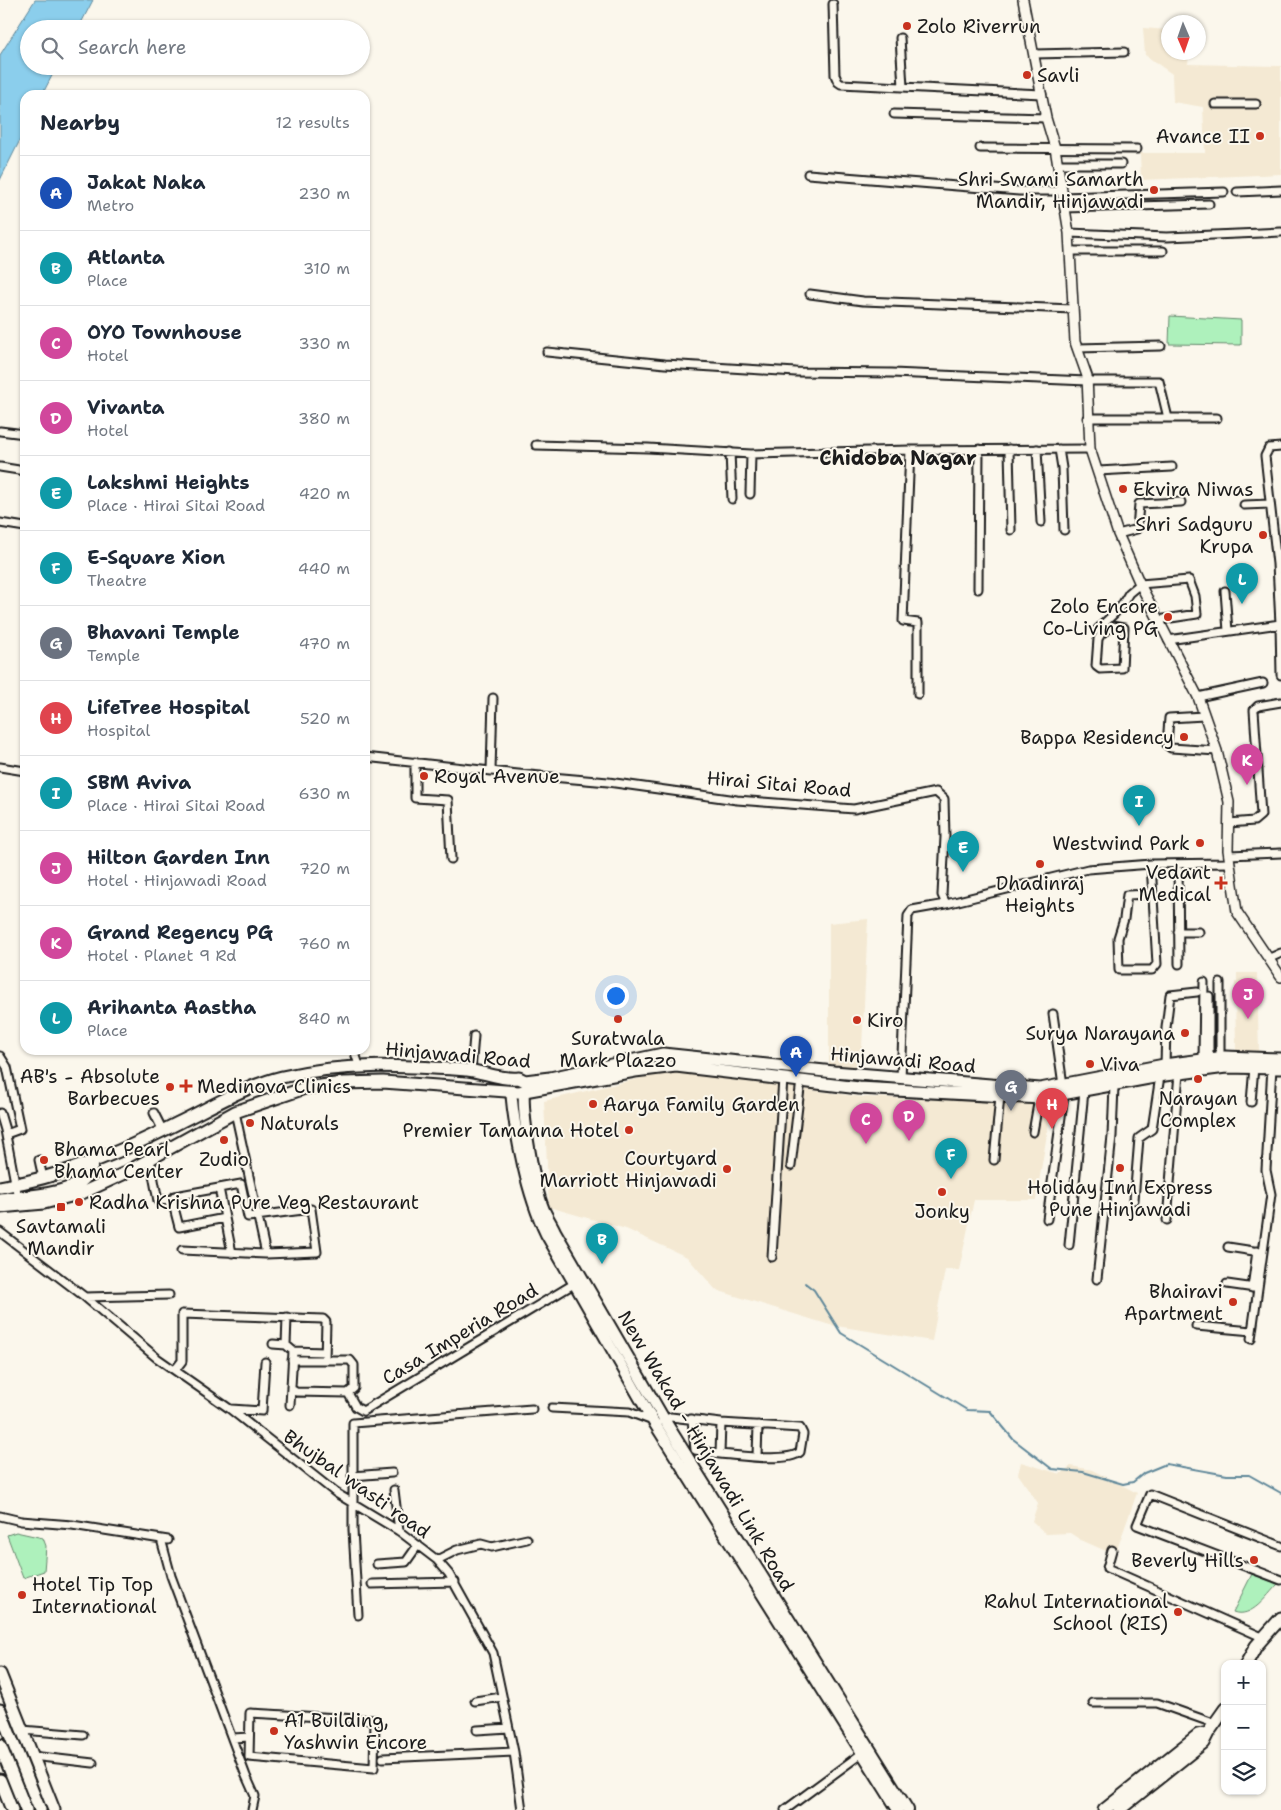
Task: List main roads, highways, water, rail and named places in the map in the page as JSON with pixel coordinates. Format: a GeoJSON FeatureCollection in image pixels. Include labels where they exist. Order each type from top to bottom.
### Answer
{"type":"FeatureCollection","features":[{"type":"Feature","properties":{"kind":"main road","name":"Hinjawadi Road"},"geometry":{"type":"LineString","coordinates":[[524,1086],[663,1054],[901,1078],[1064,1090],[1165,1065],[1210,1059],[1281,1058]]}},
{"type":"Feature","properties":{"kind":"main road","name":"Hinjawadi Road"},"geometry":{"type":"LineString","coordinates":[[0,1187],[43,1178],[94,1162],[249,1089],[280,1077],[359,1065],[471,1071],[512,1085]]}},
{"type":"Feature","properties":{"kind":"main road"},"geometry":{"type":"LineString","coordinates":[[512,1085],[519,1092],[524,1086],[558,1087],[634,1071],[676,1066],[859,1088],[1039,1098],[1064,1090],[1084,1091],[1160,1076],[1226,1067],[1276,1068]]}},
{"type":"Feature","properties":{"kind":"main road"},"geometry":{"type":"LineString","coordinates":[[302,1073],[305,1088]]}},
{"type":"Feature","properties":{"kind":"main road","name":"Hinjawadi Road"},"geometry":{"type":"LineString","coordinates":[[3,1208],[61,1200],[100,1186],[235,1112],[305,1088],[343,1083],[383,1082],[512,1085]]}},
{"type":"Feature","properties":{"kind":"main road","name":"New Wakad - Hinjawadi Link Road"},"geometry":{"type":"LineString","coordinates":[[512,1085],[530,1192],[536,1213],[578,1281],[660,1423],[866,1751],[908,1810]]}},
{"type":"Feature","properties":{"kind":"main road","name":"New Wakad - Hinjawadi Link Road"},"geometry":{"type":"LineString","coordinates":[[524,1086],[523,1105],[544,1210],[578,1281]]}},
{"type":"Feature","properties":{"kind":"main road"},"geometry":{"type":"LineString","coordinates":[[0,1199],[18,1198],[60,1190],[79,1184],[86,1178],[94,1162]]}},
{"type":"Feature","properties":{"kind":"main road"},"geometry":{"type":"LineString","coordinates":[[1248,1660],[1262,1637],[1281,1618]]}},
{"type":"Feature","properties":{"kind":"main road"},"geometry":{"type":"LineString","coordinates":[[0,1674],[54,1810]]}},
{"type":"Feature","properties":{"kind":"main road"},"geometry":{"type":"LineString","coordinates":[[0,1710],[40,1810]]}},
{"type":"Feature","properties":{"kind":"main road"},"geometry":{"type":"LineString","coordinates":[[1114,1808],[1203,1743],[1221,1716]]}},
{"type":"Feature","properties":{"kind":"main road"},"geometry":{"type":"LineString","coordinates":[[0,1745],[26,1810]]}},
{"type":"Feature","properties":{"kind":"main road","name":"New Wakad - Hinjawadi Link Road"},"geometry":{"type":"LineString","coordinates":[[866,1751],[898,1810]]}},
{"type":"Feature","properties":{"kind":"main road"},"geometry":{"type":"LineString","coordinates":[[0,1780],[12,1810]]}},
{"type":"Feature","properties":{"kind":"water"},"geometry":{"type":"Polygon","coordinates":[[[35,0],[93,0],[83,20],[22,20],[35,0]]]}},
{"type":"Feature","properties":{"kind":"water"},"geometry":{"type":"Polygon","coordinates":[[[20,24],[20,75],[52,75],[45,90],[20,90],[20,140],[0,180],[0,55],[20,24]]]}},
{"type":"Feature","properties":{"kind":"waterway"},"geometry":{"type":"LineString","coordinates":[[805,1283],[814,1290],[841,1333],[967,1410],[990,1411],[1013,1439],[1052,1469],[1083,1472],[1123,1484],[1133,1482],[1144,1473],[1166,1464],[1227,1475],[1249,1475],[1281,1493]]}},
{"type":"Feature","properties":{"kind":"place","name":"Zolo Riverrun"},"geometry":{"type":"Point","coordinates":[907,26]}},
{"type":"Feature","properties":{"kind":"place","name":"Savli"},"geometry":{"type":"Point","coordinates":[1027,75]}},
{"type":"Feature","properties":{"kind":"place","name":"Avance II"},"geometry":{"type":"Point","coordinates":[1260,136]}},
{"type":"Feature","properties":{"kind":"place","name":"Shri Swami Samarth Mandir, Hinjawadi"},"geometry":{"type":"Point","coordinates":[1154,190]}},
{"type":"Feature","properties":{"kind":"place","name":"Ekvira Niwas"},"geometry":{"type":"Point","coordinates":[1123,489]}},
{"type":"Feature","properties":{"kind":"place","name":"Shri Sadguru Krupa"},"geometry":{"type":"Point","coordinates":[1263,535]}},
{"type":"Feature","properties":{"kind":"place","name":"Arihanta Aastha"},"geometry":{"type":"Point","coordinates":[1242,604]}},
{"type":"Feature","properties":{"kind":"place","name":"Zolo Encore Co-Living PG"},"geometry":{"type":"Point","coordinates":[1168,617]}},
{"type":"Feature","properties":{"kind":"place","name":"Bappa Residency"},"geometry":{"type":"Point","coordinates":[1184,737]}},
{"type":"Feature","properties":{"kind":"place","name":"Royal Avenue"},"geometry":{"type":"Point","coordinates":[424,776]}},
{"type":"Feature","properties":{"kind":"place","name":"Grand Regency PG"},"geometry":{"type":"Point","coordinates":[1247,785]}},
{"type":"Feature","properties":{"kind":"place","name":"SBM Aviva"},"geometry":{"type":"Point","coordinates":[1139,826]}},
{"type":"Feature","properties":{"kind":"place","name":"Westwind Park"},"geometry":{"type":"Point","coordinates":[1200,843]}},
{"type":"Feature","properties":{"kind":"place","name":"Dhadinraj Heights"},"geometry":{"type":"Point","coordinates":[1040,864]}},
{"type":"Feature","properties":{"kind":"place","name":"Lakshmi Heights"},"geometry":{"type":"Point","coordinates":[963,872]}},
{"type":"Feature","properties":{"kind":"place","name":"Vedant Medical"},"geometry":{"type":"Point","coordinates":[1221,883]}},
{"type":"Feature","properties":{"kind":"place","name":"Suratwala Mark Plazzo"},"geometry":{"type":"Point","coordinates":[618,1019]}},
{"type":"Feature","properties":{"kind":"place","name":"Hilton Garden Inn"},"geometry":{"type":"Point","coordinates":[1248,1019]}},
{"type":"Feature","properties":{"kind":"place","name":"Kiro"},"geometry":{"type":"Point","coordinates":[857,1020]}},
{"type":"Feature","properties":{"kind":"place","name":"Surya Narayana"},"geometry":{"type":"Point","coordinates":[1185,1033]}},
{"type":"Feature","properties":{"kind":"place","name":"Viva"},"geometry":{"type":"Point","coordinates":[1090,1064]}},
{"type":"Feature","properties":{"kind":"place","name":"Jakat Naka"},"geometry":{"type":"Point","coordinates":[796,1077]}},
{"type":"Feature","properties":{"kind":"place","name":"Narayan Complex"},"geometry":{"type":"Point","coordinates":[1198,1079]}},
{"type":"Feature","properties":{"kind":"place","name":"Medinova Clinics"},"geometry":{"type":"Point","coordinates":[186,1086]}},
{"type":"Feature","properties":{"kind":"place","name":"AB's - Absolute Barbecues"},"geometry":{"type":"Point","coordinates":[170,1087]}},
{"type":"Feature","properties":{"kind":"place","name":"Aarya Family Garden"},"geometry":{"type":"Point","coordinates":[593,1104]}},
{"type":"Feature","properties":{"kind":"place","name":"Bhavani Temple"},"geometry":{"type":"Point","coordinates":[1011,1111]}},
{"type":"Feature","properties":{"kind":"place","name":"Naturals"},"geometry":{"type":"Point","coordinates":[250,1123]}},
{"type":"Feature","properties":{"kind":"place","name":"LifeTree Hospital"},"geometry":{"type":"Point","coordinates":[1052,1129]}},
{"type":"Feature","properties":{"kind":"place","name":"Premier Tamanna Hotel"},"geometry":{"type":"Point","coordinates":[629,1130]}},
{"type":"Feature","properties":{"kind":"place","name":"Zudio"},"geometry":{"type":"Point","coordinates":[224,1140]}},
{"type":"Feature","properties":{"kind":"place","name":"Vivanta"},"geometry":{"type":"Point","coordinates":[909,1141]}},
{"type":"Feature","properties":{"kind":"place","name":"OYO Townhouse"},"geometry":{"type":"Point","coordinates":[866,1144]}},
{"type":"Feature","properties":{"kind":"place","name":"Bhama Pearl Bhama Center"},"geometry":{"type":"Point","coordinates":[44,1160]}},
{"type":"Feature","properties":{"kind":"place","name":"Holiday Inn Express Pune Hinjawadi"},"geometry":{"type":"Point","coordinates":[1120,1168]}},
{"type":"Feature","properties":{"kind":"place","name":"Courtyard Marriott Hinjawadi"},"geometry":{"type":"Point","coordinates":[727,1169]}},
{"type":"Feature","properties":{"kind":"place","name":"E-Square Xion"},"geometry":{"type":"Point","coordinates":[951,1179]}},
{"type":"Feature","properties":{"kind":"place","name":"Jonky"},"geometry":{"type":"Point","coordinates":[942,1192]}},
{"type":"Feature","properties":{"kind":"place","name":"Radha Krishna Pure Veg Restaurant"},"geometry":{"type":"Point","coordinates":[79,1202]}},
{"type":"Feature","properties":{"kind":"place","name":"Savtamali Mandir"},"geometry":{"type":"Point","coordinates":[61,1207]}},
{"type":"Feature","properties":{"kind":"place","name":"Atlanta"},"geometry":{"type":"Point","coordinates":[602,1264]}},
{"type":"Feature","properties":{"kind":"place","name":"Bhairavi Apartment"},"geometry":{"type":"Point","coordinates":[1233,1302]}},
{"type":"Feature","properties":{"kind":"place","name":"Beverly Hills"},"geometry":{"type":"Point","coordinates":[1254,1560]}},
{"type":"Feature","properties":{"kind":"place","name":"Hotel Tip Top International"},"geometry":{"type":"Point","coordinates":[22,1595]}},
{"type":"Feature","properties":{"kind":"place","name":"Rahul International School (RIS)"},"geometry":{"type":"Point","coordinates":[1178,1612]}},
{"type":"Feature","properties":{"kind":"place","name":"A1 Building, Yashwin Encore"},"geometry":{"type":"Point","coordinates":[274,1731]}},
{"type":"Feature","properties":{"kind":"district","name":"Chidoba Nagar"},"geometry":{"type":"Point","coordinates":[898,458]}}]}
